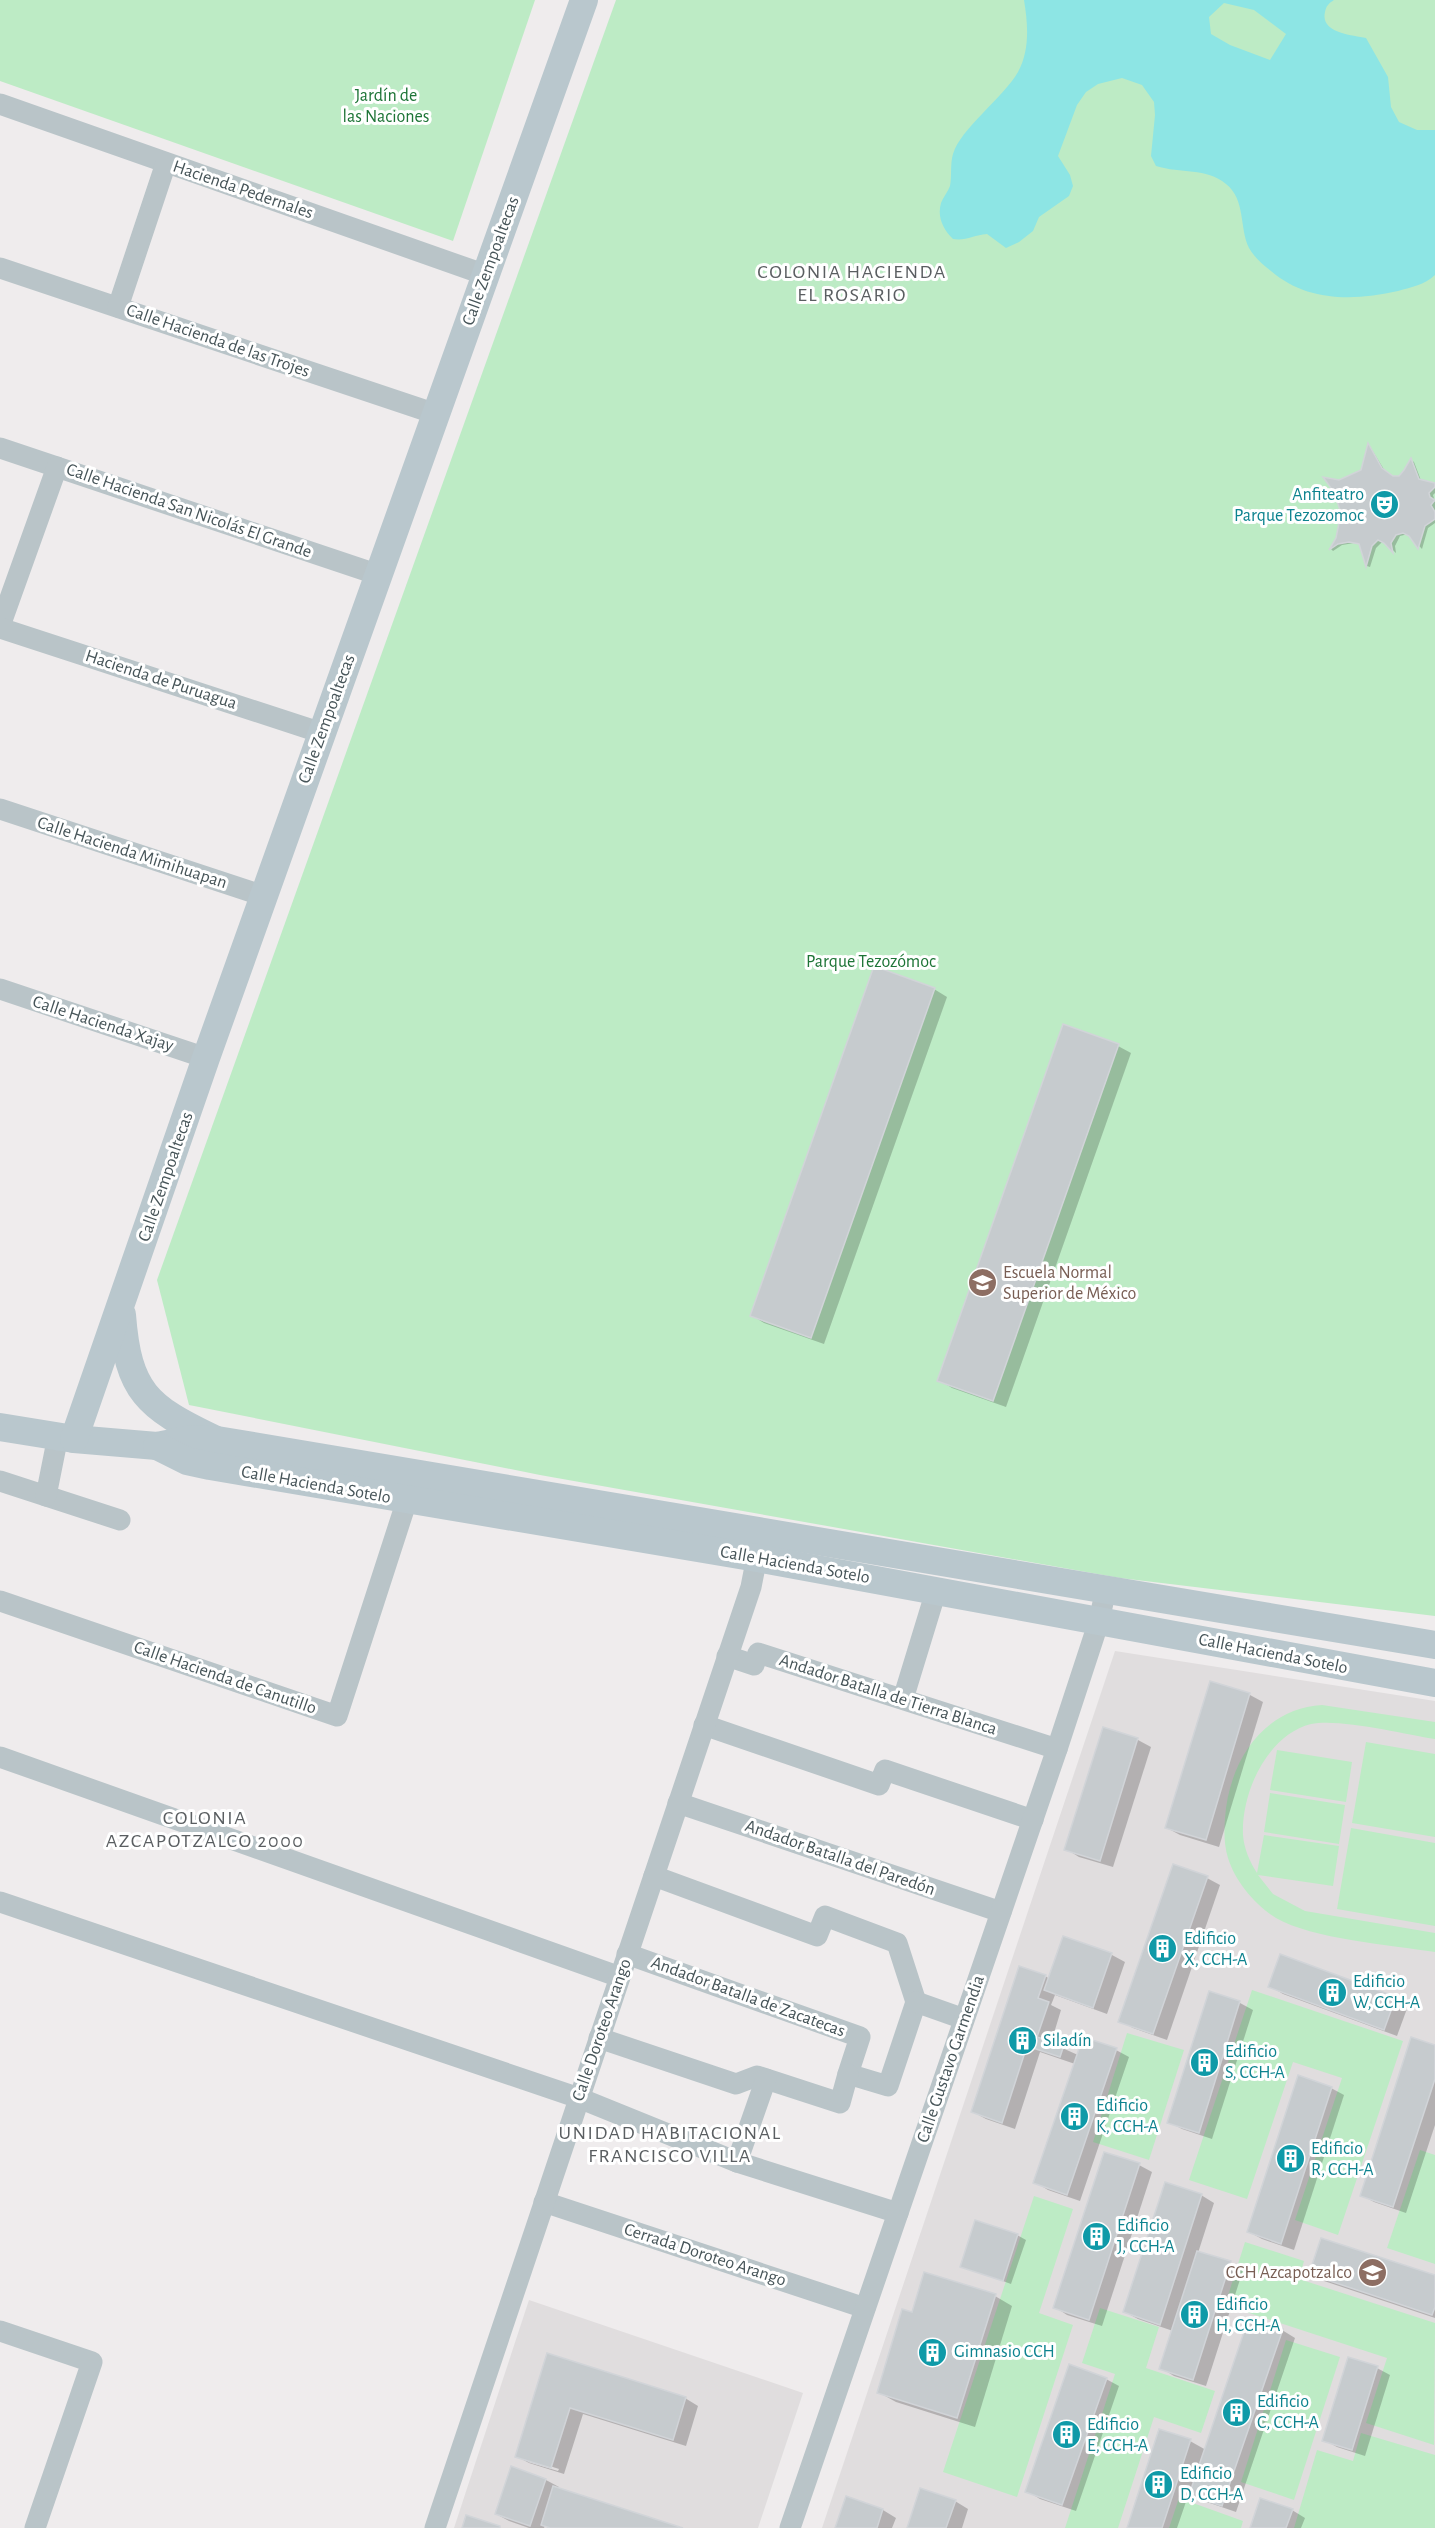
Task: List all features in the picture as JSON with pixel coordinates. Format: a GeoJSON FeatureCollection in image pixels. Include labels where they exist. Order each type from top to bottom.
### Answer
{"type":"FeatureCollection","features":[{"type":"Feature","properties":{"kind":"street","name":"Calle Zempoaltecas"},"geometry":{"type":"LineString","coordinates":[[66,1438],[121,1307],[206,1058],[585,0]]}},
{"type":"Feature","properties":{"kind":"street","name":"Hacienda Pedernales"},"geometry":{"type":"LineString","coordinates":[[0,104],[486,276]]}},
{"type":"Feature","properties":{"kind":"street"},"geometry":{"type":"LineString","coordinates":[[118,307],[166,163]]}},
{"type":"Feature","properties":{"kind":"street","name":"Calle Hacienda de las Trojes"},"geometry":{"type":"LineString","coordinates":[[0,268],[436,414]]}},
{"type":"Feature","properties":{"kind":"street","name":"Calle Hacienda San Nicolás El Grande"},"geometry":{"type":"LineString","coordinates":[[0,448],[379,575]]}},
{"type":"Feature","properties":{"kind":"street"},"geometry":{"type":"LineString","coordinates":[[0,627],[57,467]]}},
{"type":"Feature","properties":{"kind":"street","name":"Hacienda de Puruagua"},"geometry":{"type":"LineString","coordinates":[[0,627],[322,733]]}},
{"type":"Feature","properties":{"kind":"street","name":"Calle Hacienda Mimihuapan"},"geometry":{"type":"LineString","coordinates":[[0,809],[264,896]]}},
{"type":"Feature","properties":{"kind":"street","name":"Calle Hacienda Xajay"},"geometry":{"type":"LineString","coordinates":[[0,989],[206,1058]]}},
{"type":"Feature","properties":{"kind":"street"},"geometry":{"type":"LineString","coordinates":[[121,1307],[125,1350],[138,1386],[161,1411],[217,1440]]}},
{"type":"Feature","properties":{"kind":"street","name":"Calle Hacienda Sotelo"},"geometry":{"type":"LineString","coordinates":[[0,1426],[66,1438],[157,1446],[192,1439],[217,1440],[760,1544],[936,1591],[1435,1683]]}},
{"type":"Feature","properties":{"kind":"street"},"geometry":{"type":"LineString","coordinates":[[46,1496],[66,1438]]}},
{"type":"Feature","properties":{"kind":"street","name":"Calle Hacienda Sotelo"},"geometry":{"type":"LineString","coordinates":[[157,1446],[187,1461],[407,1500],[1106,1589],[1435,1645]]}},
{"type":"Feature","properties":{"kind":"street"},"geometry":{"type":"LineString","coordinates":[[0,1481],[120,1520]]}},
{"type":"Feature","properties":{"kind":"street","name":"Calle Hacienda de Canutillo"},"geometry":{"type":"LineString","coordinates":[[0,1601],[337,1716],[407,1500]]}},
{"type":"Feature","properties":{"kind":"street","name":"Calle Doroteo Arango"},"geometry":{"type":"LineString","coordinates":[[435,2528],[751,1587],[760,1544]]}},
{"type":"Feature","properties":{"kind":"street","name":"Calle Gustavo Garmendia"},"geometry":{"type":"LineString","coordinates":[[790,2528],[1057,1749],[1099,1621],[1106,1589]]}},
{"type":"Feature","properties":{"kind":"street"},"geometry":{"type":"LineString","coordinates":[[903,1699],[936,1591]]}},
{"type":"Feature","properties":{"kind":"street","name":"Andador Batalla de Tierra Blanca"},"geometry":{"type":"LineString","coordinates":[[727,1656],[754,1665],[758,1653],[1057,1749]]}},
{"type":"Feature","properties":{"kind":"street"},"geometry":{"type":"LineString","coordinates":[[704,1725],[879,1785],[885,1770],[1033,1820]]}},
{"type":"Feature","properties":{"kind":"street"},"geometry":{"type":"LineString","coordinates":[[0,1757],[620,1977]]}},
{"type":"Feature","properties":{"kind":"street","name":"Andador Batalla del Paredón"},"geometry":{"type":"LineString","coordinates":[[678,1803],[1001,1912]]}},
{"type":"Feature","properties":{"kind":"street"},"geometry":{"type":"LineString","coordinates":[[599,2038],[736,2084],[757,2076],[840,2103],[848,2074],[888,2086],[916,2002],[897,1943],[825,1916],[817,1936],[654,1876]]}},
{"type":"Feature","properties":{"kind":"street"},"geometry":{"type":"LineString","coordinates":[[0,1902],[579,2098],[737,2162],[898,2213]]}},
{"type":"Feature","properties":{"kind":"street","name":"Andador Batalla de Zacatecas"},"geometry":{"type":"LineString","coordinates":[[627,1954],[860,2037],[848,2074]]}},
{"type":"Feature","properties":{"kind":"street"},"geometry":{"type":"LineString","coordinates":[[916,2002],[964,2019]]}},
{"type":"Feature","properties":{"kind":"street"},"geometry":{"type":"LineString","coordinates":[[737,2162],[766,2079]]}},
{"type":"Feature","properties":{"kind":"street","name":"Cerrada Doroteo Arango"},"geometry":{"type":"LineString","coordinates":[[544,2202],[865,2308]]}},
{"type":"Feature","properties":{"kind":"street"},"geometry":{"type":"LineString","coordinates":[[0,2331],[92,2362],[35,2528]]}},
{"type":"Feature","properties":{"kind":"shaded area"},"geometry":{"type":"Polygon","coordinates":[[[1115,1651],[1435,1701],[1435,2528],[822,2528],[1115,1651]]]}},
{"type":"Feature","properties":{"kind":"shaded area"},"geometry":{"type":"Polygon","coordinates":[[[529,2300],[803,2393],[758,2528],[454,2528],[529,2300]]]}},
{"type":"Feature","properties":{"kind":"green space","name":"Jardín de las Naciones"},"geometry":{"type":"Polygon","coordinates":[[[0,0],[535,0],[453,241],[0,81],[0,0]]]}},
{"type":"Feature","properties":{"kind":"green space","name":"Parque Tezozómoc"},"geometry":{"type":"Polygon","coordinates":[[[616,0],[1435,0],[1435,1616],[1120,1578],[540,1475],[189,1405],[157,1280],[616,0]]]}},
{"type":"Feature","properties":{"kind":"green space"},"geometry":{"type":"Polygon","coordinates":[[[1322,1705],[1435,1722],[1435,1739],[1338,1723],[1311,1724],[1295,1730],[1270,1753],[1252,1784],[1247,1801],[1243,1835],[1250,1860],[1257,1873],[1264,1835],[1339,1846],[1333,1886],[1258,1875],[1273,1894],[1305,1911],[1435,1933],[1435,1952],[1352,1940],[1291,1925],[1276,1918],[1261,1906],[1247,1892],[1231,1867],[1225,1843],[1225,1818],[1233,1777],[1242,1759],[1252,1742],[1282,1716],[1322,1705]]]}},
{"type":"Feature","properties":{"kind":"green space"},"geometry":{"type":"Polygon","coordinates":[[[1366,1742],[1435,1754],[1435,1837],[1352,1823],[1366,1742]]]}},
{"type":"Feature","properties":{"kind":"green space"},"geometry":{"type":"Polygon","coordinates":[[[1277,1750],[1352,1762],[1346,1802],[1270,1790],[1277,1750]]]}},
{"type":"Feature","properties":{"kind":"green space"},"geometry":{"type":"Polygon","coordinates":[[[1270,1793],[1345,1805],[1339,1844],[1264,1832],[1270,1793]]]}},
{"type":"Feature","properties":{"kind":"green space"},"geometry":{"type":"Polygon","coordinates":[[[1351,1828],[1435,1843],[1435,1926],[1337,1909],[1351,1828]]]}},
{"type":"Feature","properties":{"kind":"green space"},"geometry":{"type":"Polygon","coordinates":[[[1252,1990],[1403,2041],[1338,2235],[1295,2220],[1342,2078],[1293,2062],[1247,2199],[1189,2180],[1252,1990]]]}},
{"type":"Feature","properties":{"kind":"green space"},"geometry":{"type":"Polygon","coordinates":[[[1127,2033],[1184,2050],[1149,2160],[1093,2142],[1127,2033]]]}},
{"type":"Feature","properties":{"kind":"green space"},"geometry":{"type":"Polygon","coordinates":[[[1420,2150],[1435,2155],[1435,2264],[1387,2248],[1420,2150]]]}},
{"type":"Feature","properties":{"kind":"green space"},"geometry":{"type":"Polygon","coordinates":[[[1034,2196],[1073,2209],[1039,2313],[1073,2325],[1017,2497],[943,2472],[1034,2196]]]}},
{"type":"Feature","properties":{"kind":"green space"},"geometry":{"type":"Polygon","coordinates":[[[1245,2242],[1304,2261],[1299,2279],[1435,2323],[1434,2445],[1366,2423],[1387,2358],[1225,2305],[1245,2242]]]}},
{"type":"Feature","properties":{"kind":"green space"},"geometry":{"type":"Polygon","coordinates":[[[1100,2308],[1159,2327],[1146,2368],[1215,2391],[1201,2433],[1154,2417],[1118,2528],[1065,2528],[1115,2374],[1082,2363],[1100,2308]]]}},
{"type":"Feature","properties":{"kind":"green space"},"geometry":{"type":"Polygon","coordinates":[[[1286,2340],[1340,2357],[1294,2500],[1241,2482],[1286,2340]]]}},
{"type":"Feature","properties":{"kind":"green space"},"geometry":{"type":"Polygon","coordinates":[[[1361,2433],[1435,2455],[1435,2528],[1294,2528],[1317,2450],[1353,2461],[1361,2433]]]}},
{"type":"Feature","properties":{"kind":"green space"},"geometry":{"type":"Polygon","coordinates":[[[1179,2498],[1243,2521],[1241,2528],[1169,2528],[1179,2498]]]}},
{"type":"Feature","properties":{"kind":"water"},"geometry":{"type":"Polygon","coordinates":[[[1024,0],[1334,0],[1325,10],[1327,24],[1338,32],[1366,38],[1388,77],[1391,107],[1399,122],[1417,130],[1435,130],[1435,275],[1413,287],[1398,291],[1348,297],[1315,294],[1285,281],[1253,255],[1246,240],[1237,198],[1226,184],[1210,175],[1156,166],[1151,156],[1154,102],[1142,85],[1122,78],[1098,84],[1086,92],[1077,105],[1058,156],[1070,175],[1073,186],[1069,196],[1039,217],[1033,231],[1019,242],[1006,248],[987,234],[953,239],[944,227],[940,213],[941,203],[950,186],[953,154],[964,134],[1011,82],[1022,64],[1027,28],[1024,0]],[[1224,3],[1209,17],[1211,34],[1230,45],[1270,60],[1286,34],[1254,10],[1224,3]]]}},
{"type":"Feature","properties":{"kind":"building"},"geometry":{"type":"Polygon","coordinates":[[[1368,443],[1382,468],[1393,476],[1399,476],[1411,458],[1419,479],[1435,483],[1435,487],[1429,493],[1430,497],[1435,500],[1431,505],[1435,512],[1435,519],[1425,526],[1418,549],[1409,536],[1403,533],[1396,535],[1391,543],[1393,553],[1378,540],[1372,546],[1366,567],[1359,544],[1349,542],[1338,544],[1329,550],[1336,538],[1341,513],[1334,492],[1323,477],[1339,480],[1361,470],[1368,443]]]}},
{"type":"Feature","properties":{"kind":"building"},"geometry":{"type":"Polygon","coordinates":[[[874,966],[935,988],[811,1338],[750,1316],[874,966]]]}},
{"type":"Feature","properties":{"kind":"building"},"geometry":{"type":"Polygon","coordinates":[[[1063,1024],[1119,1044],[993,1401],[937,1381],[1063,1024]]]}},
{"type":"Feature","properties":{"kind":"building"},"geometry":{"type":"Polygon","coordinates":[[[1210,1681],[1250,1693],[1206,1840],[1165,1828],[1210,1681]]]}},
{"type":"Feature","properties":{"kind":"building"},"geometry":{"type":"Polygon","coordinates":[[[1103,1727],[1138,1738],[1100,1861],[1064,1850],[1103,1727]]]}},
{"type":"Feature","properties":{"kind":"building","name":"Edificio X, CCH-A"},"geometry":{"type":"Polygon","coordinates":[[[1173,1864],[1208,1876],[1153,2034],[1118,2022],[1173,1864]]]}},
{"type":"Feature","properties":{"kind":"building"},"geometry":{"type":"Polygon","coordinates":[[[1063,1936],[1112,1953],[1093,2008],[1044,1990],[1063,1936]]]}},
{"type":"Feature","properties":{"kind":"building","name":"Edificio W, CCH-A"},"geometry":{"type":"Polygon","coordinates":[[[1280,1954],[1396,1997],[1384,2030],[1268,1987],[1280,1954]]]}},
{"type":"Feature","properties":{"kind":"building","name":"Siladín"},"geometry":{"type":"Polygon","coordinates":[[[1019,1966],[1046,1975],[1038,1998],[1049,2002],[1037,2037],[1064,2045],[1060,2057],[1027,2046],[1002,2123],[971,2112],[1019,1966]]]}},
{"type":"Feature","properties":{"kind":"building","name":"Edificio S, CCH-A"},"geometry":{"type":"Polygon","coordinates":[[[1209,1991],[1240,2001],[1199,2133],[1167,2123],[1209,1991]]]}},
{"type":"Feature","properties":{"kind":"building","name":"Edificio K, CCH-A"},"geometry":{"type":"Polygon","coordinates":[[[1083,2037],[1117,2048],[1067,2195],[1033,2183],[1083,2037]]]}},
{"type":"Feature","properties":{"kind":"building"},"geometry":{"type":"Polygon","coordinates":[[[1411,2037],[1435,2045],[1435,2079],[1393,2207],[1360,2196],[1411,2037]]]}},
{"type":"Feature","properties":{"kind":"building","name":"Edificio R, CCH-A"},"geometry":{"type":"Polygon","coordinates":[[[1298,2075],[1332,2087],[1281,2244],[1247,2232],[1298,2075]]]}},
{"type":"Feature","properties":{"kind":"building","name":"Edificio J, CCH-A"},"geometry":{"type":"Polygon","coordinates":[[[1104,2152],[1140,2163],[1089,2320],[1053,2308],[1104,2152]]]}},
{"type":"Feature","properties":{"kind":"building"},"geometry":{"type":"Polygon","coordinates":[[[1165,2182],[1202,2194],[1160,2325],[1123,2312],[1165,2182]]]}},
{"type":"Feature","properties":{"kind":"building"},"geometry":{"type":"Polygon","coordinates":[[[975,2220],[1018,2234],[1003,2281],[960,2267],[975,2220]]]}},
{"type":"Feature","properties":{"kind":"building"},"geometry":{"type":"Polygon","coordinates":[[[1321,2238],[1435,2275],[1435,2307],[1432,2315],[1309,2274],[1321,2238]]]}},
{"type":"Feature","properties":{"kind":"building","name":"Edificio H, CCH-A"},"geometry":{"type":"Polygon","coordinates":[[[1197,2251],[1231,2261],[1193,2380],[1159,2369],[1197,2251]]]}},
{"type":"Feature","properties":{"kind":"building","name":"Gimnasio CCH"},"geometry":{"type":"Polygon","coordinates":[[[924,2272],[996,2294],[957,2418],[877,2393],[902,2309],[912,2312],[924,2272]]]}},
{"type":"Feature","properties":{"kind":"building","name":"Edificio C, CCH-A"},"geometry":{"type":"Polygon","coordinates":[[[1249,2317],[1283,2329],[1222,2506],[1189,2495],[1249,2317]]]}},
{"type":"Feature","properties":{"kind":"building"},"geometry":{"type":"Polygon","coordinates":[[[547,2353],[686,2397],[673,2440],[570,2408],[551,2468],[515,2457],[547,2353]]]}},
{"type":"Feature","properties":{"kind":"building"},"geometry":{"type":"Polygon","coordinates":[[[1348,2357],[1378,2366],[1352,2450],[1322,2441],[1348,2357]]]}},
{"type":"Feature","properties":{"kind":"building","name":"Edificio E, CCH-A"},"geometry":{"type":"Polygon","coordinates":[[[1069,2364],[1107,2378],[1062,2505],[1025,2492],[1069,2364]]]}},
{"type":"Feature","properties":{"kind":"building","name":"Edificio D, CCH-A"},"geometry":{"type":"Polygon","coordinates":[[[1159,2429],[1191,2439],[1162,2528],[1127,2528],[1159,2429]]]}},
{"type":"Feature","properties":{"kind":"building"},"geometry":{"type":"Polygon","coordinates":[[[511,2466],[546,2479],[530,2526],[495,2514],[511,2466]]]}},
{"type":"Feature","properties":{"kind":"building"},"geometry":{"type":"Polygon","coordinates":[[[553,2486],[683,2528],[550,2528],[541,2525],[553,2486]]]}},
{"type":"Feature","properties":{"kind":"building"},"geometry":{"type":"Polygon","coordinates":[[[920,2488],[956,2500],[946,2528],[907,2528],[920,2488]]]}},
{"type":"Feature","properties":{"kind":"building"},"geometry":{"type":"Polygon","coordinates":[[[846,2496],[883,2509],[877,2528],[835,2528],[846,2496]]]}},
{"type":"Feature","properties":{"kind":"building"},"geometry":{"type":"Polygon","coordinates":[[[1260,2498],[1293,2509],[1286,2528],[1250,2528],[1260,2498]]]}},
{"type":"Feature","properties":{"kind":"building"},"geometry":{"type":"Polygon","coordinates":[[[466,2515],[500,2526],[500,2528],[462,2528],[466,2515]]]}},
{"type":"Feature","properties":{"kind":"place","name":"Anfiteatro Parque Tezozomoc"},"geometry":{"type":"Point","coordinates":[1385,505]}},
{"type":"Feature","properties":{"kind":"place","name":"Escuela Normal Superior de México"},"geometry":{"type":"Point","coordinates":[982,1283]}},
{"type":"Feature","properties":{"kind":"place","name":"Edificio X, CCH-A"},"geometry":{"type":"Point","coordinates":[1163,1949]}},
{"type":"Feature","properties":{"kind":"place","name":"Edificio W, CCH-A"},"geometry":{"type":"Point","coordinates":[1332,1992]}},
{"type":"Feature","properties":{"kind":"place","name":"Siladín"},"geometry":{"type":"Point","coordinates":[1022,2041]}},
{"type":"Feature","properties":{"kind":"place","name":"Edificio S, CCH-A"},"geometry":{"type":"Point","coordinates":[1204,2062]}},
{"type":"Feature","properties":{"kind":"place","name":"Edificio K, CCH-A"},"geometry":{"type":"Point","coordinates":[1075,2116]}},
{"type":"Feature","properties":{"kind":"place","name":"Edificio R, CCH-A"},"geometry":{"type":"Point","coordinates":[1290,2159]}},
{"type":"Feature","properties":{"kind":"place","name":"Edificio J, CCH-A"},"geometry":{"type":"Point","coordinates":[1096,2236]}},
{"type":"Feature","properties":{"kind":"place","name":"CCH Azcapotzalco"},"geometry":{"type":"Point","coordinates":[1373,2273]}},
{"type":"Feature","properties":{"kind":"place","name":"Edificio H, CCH-A"},"geometry":{"type":"Point","coordinates":[1195,2315]}},
{"type":"Feature","properties":{"kind":"place","name":"Gimnasio CCH"},"geometry":{"type":"Point","coordinates":[933,2352]}},
{"type":"Feature","properties":{"kind":"place","name":"Edificio C, CCH-A"},"geometry":{"type":"Point","coordinates":[1236,2412]}},
{"type":"Feature","properties":{"kind":"place","name":"Edificio E, CCH-A"},"geometry":{"type":"Point","coordinates":[1066,2435]}},
{"type":"Feature","properties":{"kind":"place","name":"Edificio D, CCH-A"},"geometry":{"type":"Point","coordinates":[1159,2484]}},
{"type":"Feature","properties":{"kind":"district","name":"COLONIA HACIENDA EL ROSARIO"},"geometry":{"type":"Point","coordinates":[852,284]}},
{"type":"Feature","properties":{"kind":"district","name":"COLONIA AZCAPOTZALCO 2000"},"geometry":{"type":"Point","coordinates":[205,1830]}},
{"type":"Feature","properties":{"kind":"district","name":"UNIDAD HABITACIONAL FRANCISCO VILLA"},"geometry":{"type":"Point","coordinates":[670,2144]}}]}
